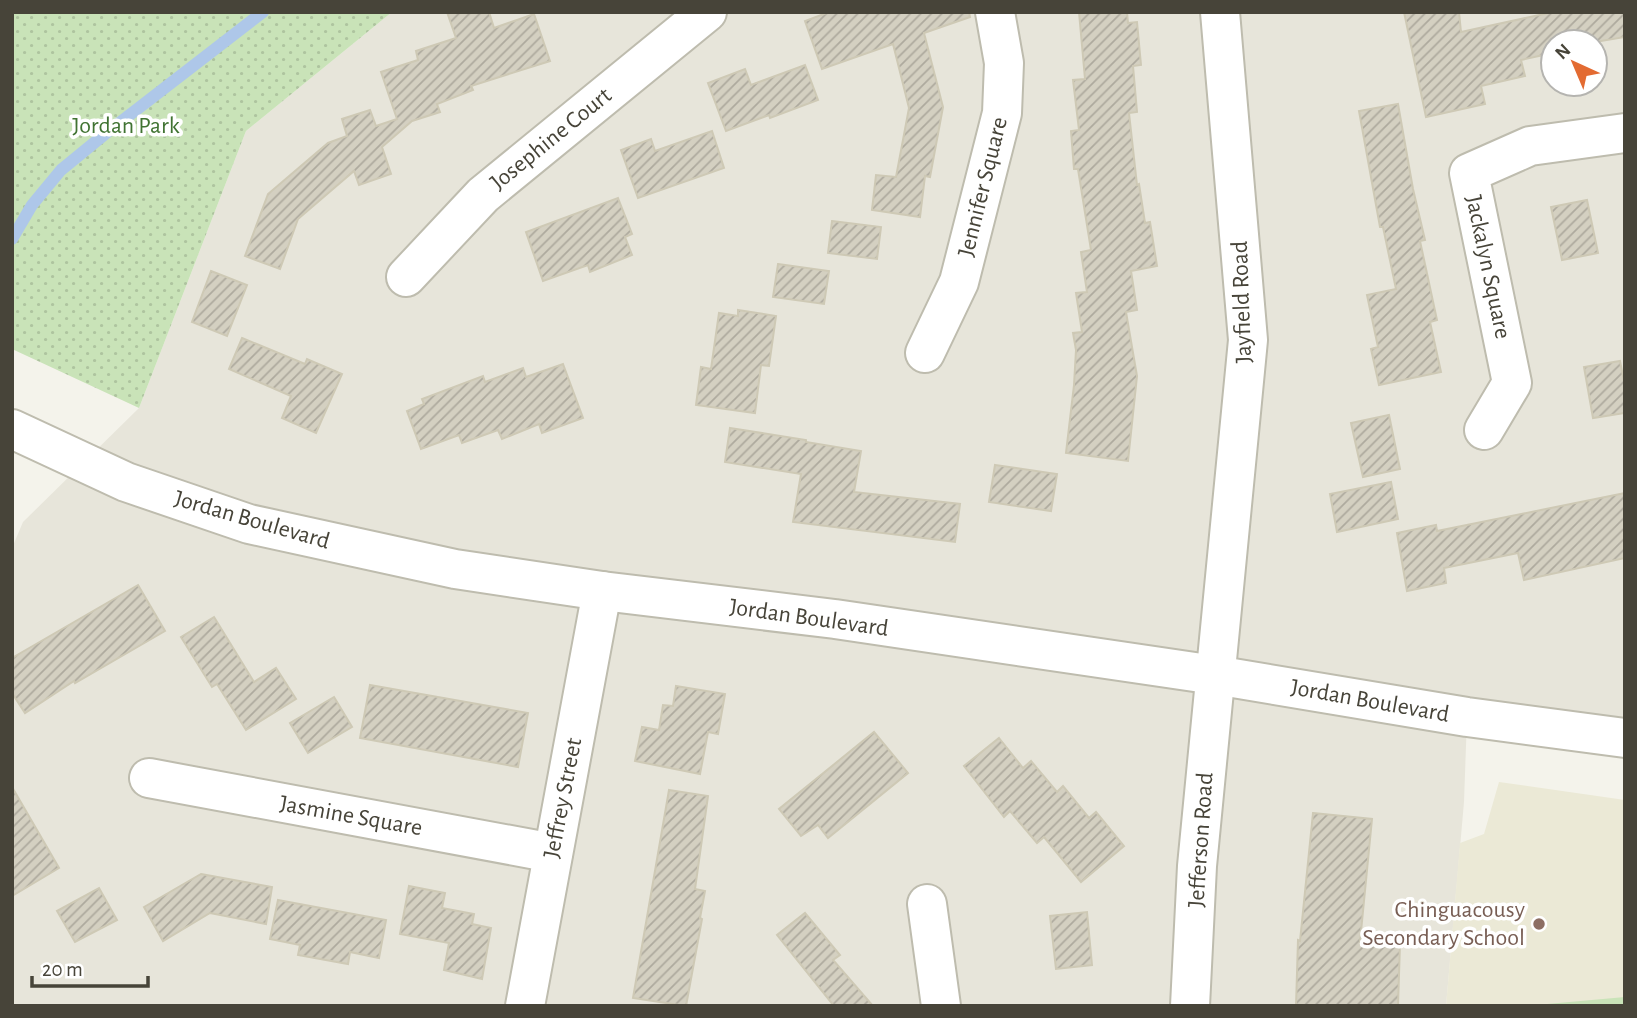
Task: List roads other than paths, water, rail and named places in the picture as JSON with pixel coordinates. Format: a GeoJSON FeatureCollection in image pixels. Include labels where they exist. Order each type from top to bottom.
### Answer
{"type":"FeatureCollection","features":[{"type":"Feature","properties":{"kind":"street","name":"Josephine Court"},"geometry":{"type":"LineString","coordinates":[[406,277],[483,195],[707,12]]}},
{"type":"Feature","properties":{"kind":"street","name":"Jennifer Square"},"geometry":{"type":"LineString","coordinates":[[925,353],[960,282],[1002,113],[1004,63],[995,12]]}},
{"type":"Feature","properties":{"kind":"street","name":"Jayfield Road"},"geometry":{"type":"LineString","coordinates":[[1215,675],[1248,340],[1220,12]]}},
{"type":"Feature","properties":{"kind":"street","name":"Jackalyn Square"},"geometry":{"type":"LineString","coordinates":[[1484,430],[1512,383],[1469,173],[1530,146],[1625,133]]}},
{"type":"Feature","properties":{"kind":"street","name":"Jordan Boulevard"},"geometry":{"type":"LineString","coordinates":[[12,429],[126,482],[249,524],[455,569],[602,591],[835,619],[1215,675],[1467,718],[1625,738]]}},
{"type":"Feature","properties":{"kind":"street","name":"Jeffrey Street"},"geometry":{"type":"LineString","coordinates":[[525,1006],[602,591]]}},
{"type":"Feature","properties":{"kind":"street","name":"Jefferson Road"},"geometry":{"type":"LineString","coordinates":[[1190,1006],[1197,866],[1215,675]]}},
{"type":"Feature","properties":{"kind":"street","name":"Jasmine Square"},"geometry":{"type":"LineString","coordinates":[[149,778],[552,853]]}},
{"type":"Feature","properties":{"kind":"street"},"geometry":{"type":"LineString","coordinates":[[927,904],[941,1006]]}},
{"type":"Feature","properties":{"kind":"waterway"},"geometry":{"type":"LineString","coordinates":[[12,239],[32,205],[61,170],[263,12]]}},
{"type":"Feature","properties":{"kind":"place","name":"Chinguacousy Secondary School"},"geometry":{"type":"Point","coordinates":[1539,924]}},
{"type":"Feature","properties":{"kind":"park label","name":"Jordan Park"},"geometry":{"type":"Point","coordinates":[126,126]}}]}
